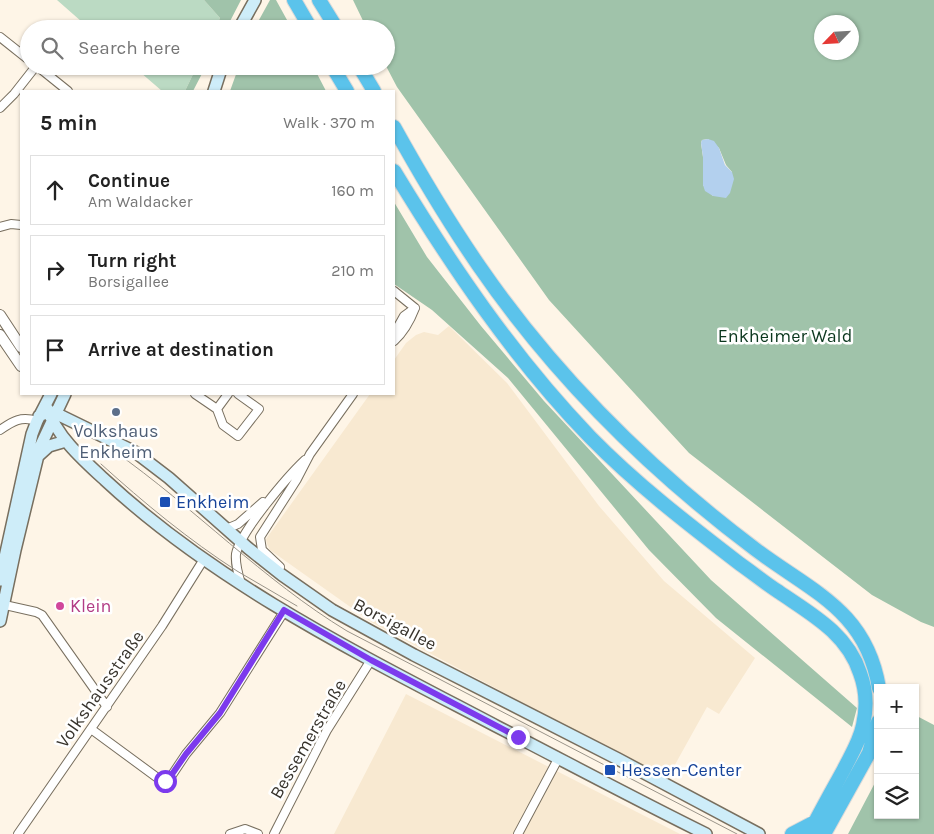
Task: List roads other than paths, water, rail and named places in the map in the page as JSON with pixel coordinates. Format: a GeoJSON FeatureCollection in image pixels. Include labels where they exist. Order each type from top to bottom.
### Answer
{"type":"FeatureCollection","features":[{"type":"Feature","properties":{"kind":"highway"},"geometry":{"type":"LineString","coordinates":[[294,0],[306,20]]}},
{"type":"Feature","properties":{"kind":"highway"},"geometry":{"type":"LineString","coordinates":[[320,0],[332,20]]}},
{"type":"Feature","properties":{"kind":"highway"},"geometry":{"type":"LineString","coordinates":[[337,75],[346,90]]}},
{"type":"Feature","properties":{"kind":"highway"},"geometry":{"type":"LineString","coordinates":[[364,75],[373,90]]}},
{"type":"Feature","properties":{"kind":"highway"},"geometry":{"type":"LineString","coordinates":[[395,129],[479,266],[555,364],[624,437],[700,506],[846,616],[860,634],[870,652],[875,664],[878,684]]}},
{"type":"Feature","properties":{"kind":"highway"},"geometry":{"type":"LineString","coordinates":[[395,173],[452,264],[506,340],[591,438],[668,508],[773,589],[820,620],[838,635],[846,645],[858,666],[864,687],[863,726],[823,830]]}},
{"type":"Feature","properties":{"kind":"highway"},"geometry":{"type":"LineString","coordinates":[[809,834],[823,830],[869,753],[876,729]]}},
{"type":"Feature","properties":{"kind":"highway"},"geometry":{"type":"LineString","coordinates":[[792,834],[823,830]]}},
{"type":"Feature","properties":{"kind":"main road"},"geometry":{"type":"LineString","coordinates":[[244,20],[254,0]]}},
{"type":"Feature","properties":{"kind":"main road"},"geometry":{"type":"LineString","coordinates":[[207,90],[217,75]]}},
{"type":"Feature","properties":{"kind":"main road"},"geometry":{"type":"LineString","coordinates":[[214,90],[219,75]]}},
{"type":"Feature","properties":{"kind":"main road"},"geometry":{"type":"LineString","coordinates":[[0,580],[30,443],[45,412],[51,395]]}},
{"type":"Feature","properties":{"kind":"main road"},"geometry":{"type":"LineString","coordinates":[[0,621],[7,550],[37,458],[45,412],[64,395]]}},
{"type":"Feature","properties":{"kind":"main road"},"geometry":{"type":"LineString","coordinates":[[45,412],[66,441],[99,475],[133,505],[204,559],[241,584],[371,660],[706,834]]}},
{"type":"Feature","properties":{"kind":"main road","name":"Borsigallee"},"geometry":{"type":"LineString","coordinates":[[45,412],[135,452],[169,478],[240,542],[323,604],[414,655],[618,759],[759,834]]}},
{"type":"Feature","properties":{"kind":"main road"},"geometry":{"type":"LineString","coordinates":[[37,458],[49,446],[66,441]]}},
{"type":"Feature","properties":{"kind":"street"},"geometry":{"type":"LineString","coordinates":[[0,37],[20,53]]}},
{"type":"Feature","properties":{"kind":"street"},"geometry":{"type":"LineString","coordinates":[[0,108],[29,75]]}},
{"type":"Feature","properties":{"kind":"street"},"geometry":{"type":"LineString","coordinates":[[48,75],[67,90]]}},
{"type":"Feature","properties":{"kind":"street"},"geometry":{"type":"LineString","coordinates":[[0,227],[12,224],[20,225]]}},
{"type":"Feature","properties":{"kind":"street"},"geometry":{"type":"LineString","coordinates":[[395,292],[415,308]]}},
{"type":"Feature","properties":{"kind":"street"},"geometry":{"type":"LineString","coordinates":[[395,330],[404,316],[415,308]]}},
{"type":"Feature","properties":{"kind":"street"},"geometry":{"type":"LineString","coordinates":[[395,340],[408,324],[415,308]]}},
{"type":"Feature","properties":{"kind":"street"},"geometry":{"type":"LineString","coordinates":[[0,316],[20,346]]}},
{"type":"Feature","properties":{"kind":"street"},"geometry":{"type":"LineString","coordinates":[[0,335],[20,361]]}},
{"type":"Feature","properties":{"kind":"street"},"geometry":{"type":"LineString","coordinates":[[195,395],[217,410],[223,425],[238,436],[259,409],[239,395]]}},
{"type":"Feature","properties":{"kind":"street"},"geometry":{"type":"LineString","coordinates":[[217,410],[227,395]]}},
{"type":"Feature","properties":{"kind":"street"},"geometry":{"type":"LineString","coordinates":[[323,604],[262,550],[260,537],[309,456],[352,395]]}},
{"type":"Feature","properties":{"kind":"street"},"geometry":{"type":"LineString","coordinates":[[0,430],[13,421],[45,412]]}},
{"type":"Feature","properties":{"kind":"street"},"geometry":{"type":"LineString","coordinates":[[241,584],[236,558],[240,542],[276,491],[309,456]]}},
{"type":"Feature","properties":{"kind":"street"},"geometry":{"type":"LineString","coordinates":[[226,529],[238,524],[276,491]]}},
{"type":"Feature","properties":{"kind":"street","name":"Volkshausstraße"},"geometry":{"type":"LineString","coordinates":[[18,834],[162,626],[204,559]]}},
{"type":"Feature","properties":{"kind":"street"},"geometry":{"type":"LineString","coordinates":[[2,604],[42,615],[107,707]]}},
{"type":"Feature","properties":{"kind":"street"},"geometry":{"type":"LineString","coordinates":[[91,729],[159,779],[163,781],[168,780],[186,754],[220,713],[284,610]]}},
{"type":"Feature","properties":{"kind":"street","name":"Bessemerstraße"},"geometry":{"type":"LineString","coordinates":[[274,834],[327,730],[371,660]]}},
{"type":"Feature","properties":{"kind":"street"},"geometry":{"type":"LineString","coordinates":[[518,834],[558,758]]}},
{"type":"Feature","properties":{"kind":"street"},"geometry":{"type":"LineString","coordinates":[[230,834],[245,829],[258,834]]}},
{"type":"Feature","properties":{"kind":"water"},"geometry":{"type":"Polygon","coordinates":[[[702,140],[714,141],[719,148],[725,165],[732,172],[734,179],[730,193],[726,198],[713,196],[705,191],[703,185],[701,143],[702,140]]]}},
{"type":"Feature","properties":{"kind":"tram line"},"geometry":{"type":"LineString","coordinates":[[114,451],[173,496],[258,567],[316,611],[347,631],[737,834]]}},
{"type":"Feature","properties":{"kind":"tram line"},"geometry":{"type":"LineString","coordinates":[[101,464],[184,534],[237,571],[297,606]]}},
{"type":"Feature","properties":{"kind":"place","name":"Volkshaus Enkheim"},"geometry":{"type":"Point","coordinates":[116,412]}},
{"type":"Feature","properties":{"kind":"place","name":"Enkheim"},"geometry":{"type":"Point","coordinates":[165,502]}},
{"type":"Feature","properties":{"kind":"place","name":"Klein"},"geometry":{"type":"Point","coordinates":[60,606]}},
{"type":"Feature","properties":{"kind":"place","name":"Hessen-Center"},"geometry":{"type":"Point","coordinates":[610,770]}},
{"type":"Feature","properties":{"kind":"park label","name":"Enkheimer Wald"},"geometry":{"type":"Point","coordinates":[785,336]}}]}
